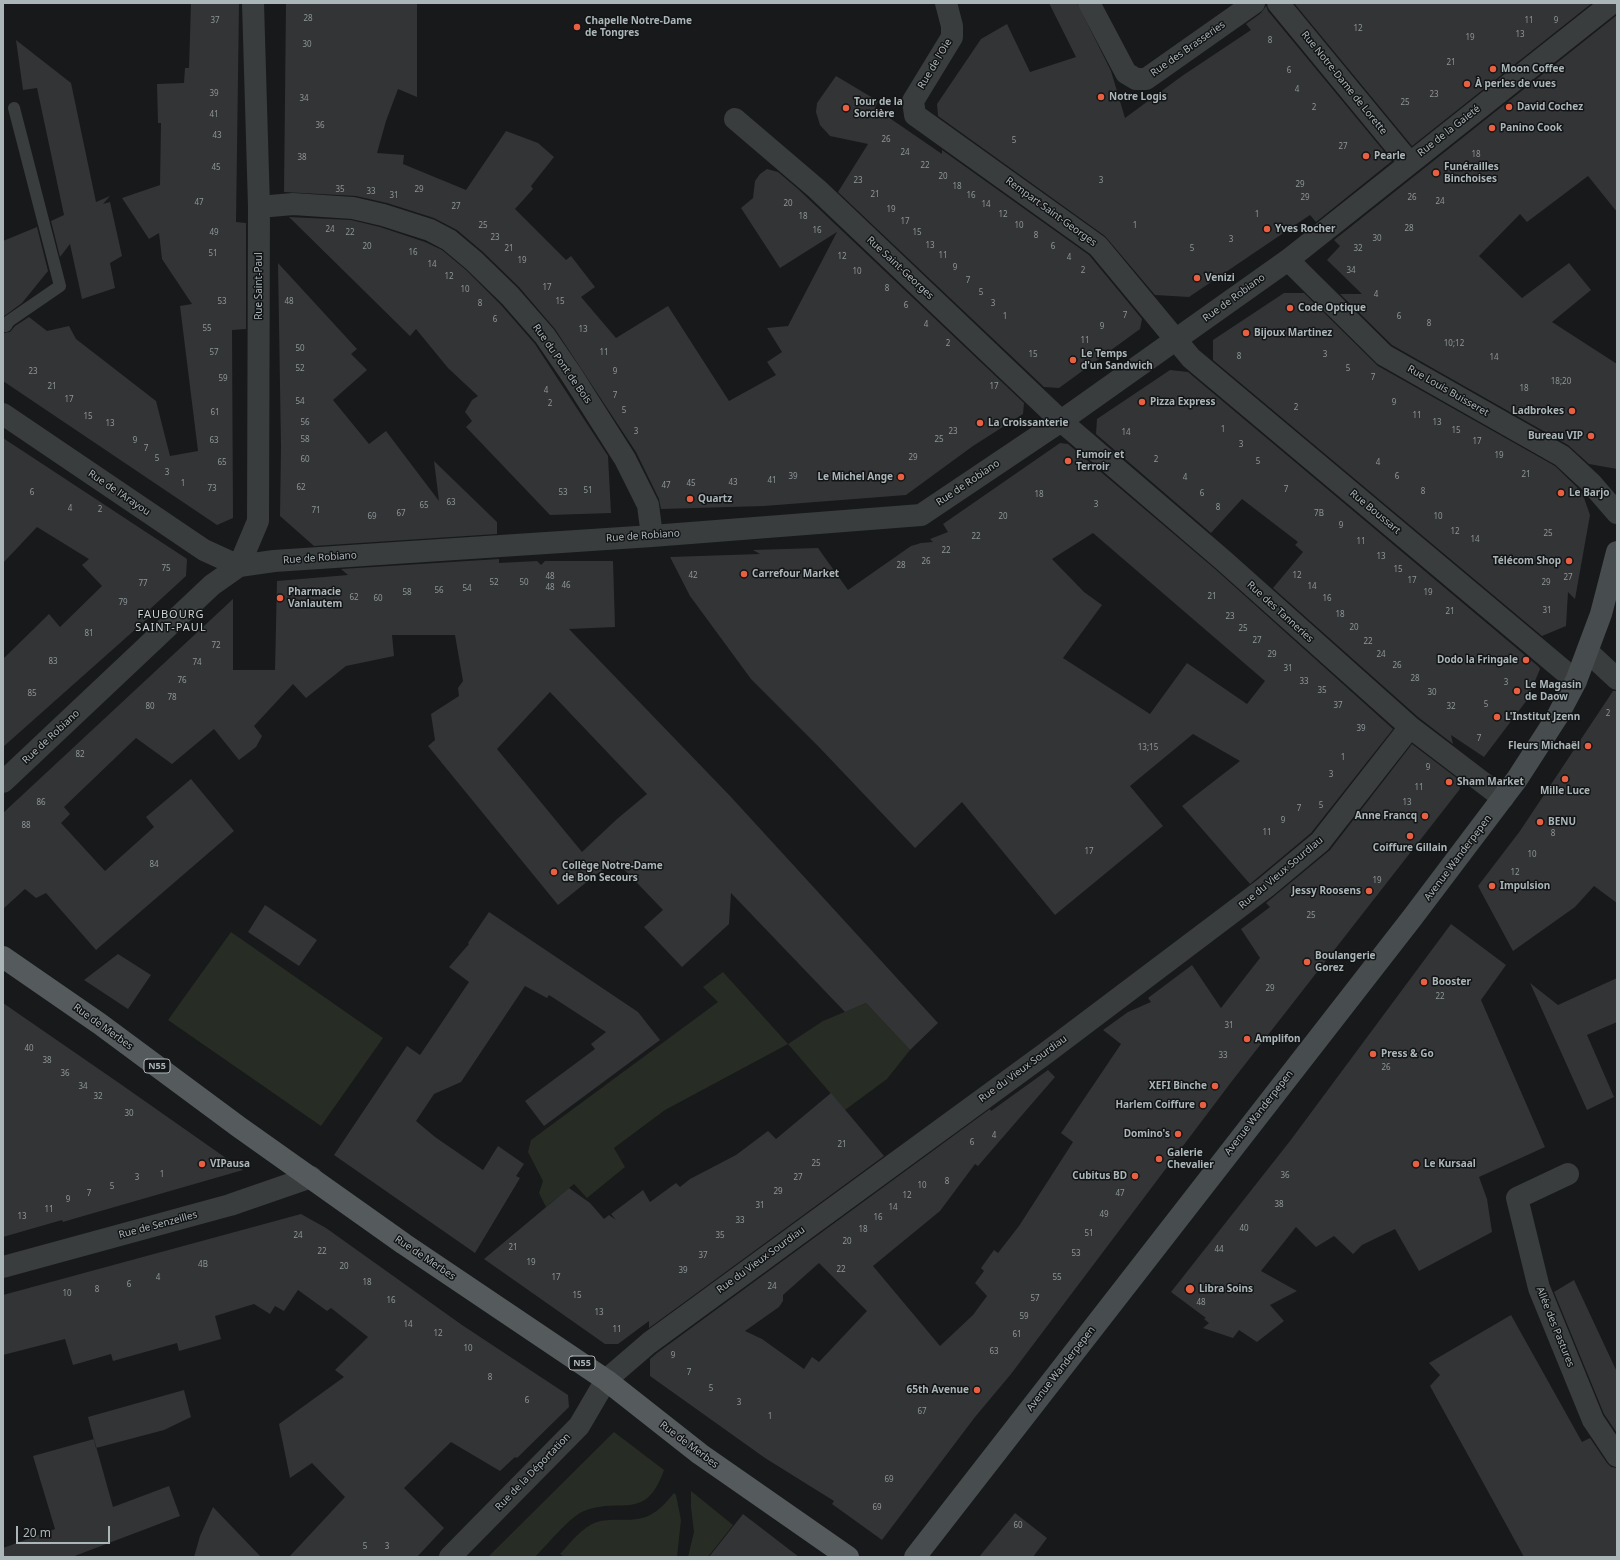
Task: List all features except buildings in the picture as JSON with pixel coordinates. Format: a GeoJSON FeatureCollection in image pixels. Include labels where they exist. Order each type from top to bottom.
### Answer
{"type":"FeatureCollection","features":[{"type":"Feature","properties":{"kind":"main road","name":"Avenue Wanderpepen"},"geometry":{"type":"LineString","coordinates":[[916,1557],[1431,893],[1517,779],[1557,717],[1576,681],[1601,614],[1617,552]]}},
{"type":"Feature","properties":{"kind":"main road","name":"Rue de Merbes"},"geometry":{"type":"LineString","coordinates":[[3,957],[100,1024],[239,1127],[404,1244],[606,1380],[700,1454],[848,1557]]}},
{"type":"Feature","properties":{"kind":"street","name":"Rue Saint-Paul"},"geometry":{"type":"LineString","coordinates":[[239,566],[258,521],[259,207],[253,3]]}},
{"type":"Feature","properties":{"kind":"street","name":"Rue de l'Oie"},"geometry":{"type":"LineString","coordinates":[[913,101],[952,38],[952,26],[946,3]]}},
{"type":"Feature","properties":{"kind":"street","name":"Rue des Brasseries"},"geometry":{"type":"LineString","coordinates":[[1089,3],[1119,63],[1126,73],[1136,79],[1146,79],[1254,3]]}},
{"type":"Feature","properties":{"kind":"street","name":"Rue Notre-Dame de Lorette"},"geometry":{"type":"LineString","coordinates":[[1278,3],[1409,162]]}},
{"type":"Feature","properties":{"kind":"street","name":"Rue de la Gaieté"},"geometry":{"type":"LineString","coordinates":[[1288,260],[1409,162],[1612,3]]}},
{"type":"Feature","properties":{"kind":"street","name":"Rempart Saint-Georges"},"geometry":{"type":"LineString","coordinates":[[913,101],[915,115],[1098,246],[1177,340]]}},
{"type":"Feature","properties":{"kind":"street","name":"Rue Saint-Georges"},"geometry":{"type":"LineString","coordinates":[[735,119],[817,190],[1061,421]]}},
{"type":"Feature","properties":{"kind":"street","name":"Rue du Pont de Bois"},"geometry":{"type":"LineString","coordinates":[[259,207],[293,204],[353,208],[383,215],[430,230],[449,240],[510,296],[545,336],[625,459],[648,505],[652,536]]}},
{"type":"Feature","properties":{"kind":"street","name":"Rue de Robiano"},"geometry":{"type":"LineString","coordinates":[[3,782],[212,585],[239,566],[274,561],[652,536],[921,516],[1061,421],[1288,260]]}},
{"type":"Feature","properties":{"kind":"street","name":"Rue Louis Buisseret"},"geometry":{"type":"LineString","coordinates":[[1288,260],[1384,355],[1562,456],[1591,483],[1617,513]]}},
{"type":"Feature","properties":{"kind":"street","name":"Rue Boussart"},"geometry":{"type":"LineString","coordinates":[[1177,340],[1191,358],[1576,681]]}},
{"type":"Feature","properties":{"kind":"street","name":"Rue de l'Arayou"},"geometry":{"type":"LineString","coordinates":[[3,414],[204,550],[239,566]]}},
{"type":"Feature","properties":{"kind":"street","name":"Rue des Tanneries"},"geometry":{"type":"LineString","coordinates":[[1061,421],[1223,560],[1410,727],[1503,798]]}},
{"type":"Feature","properties":{"kind":"street"},"geometry":{"type":"LineString","coordinates":[[1588,652],[1617,679]]}},
{"type":"Feature","properties":{"kind":"street","name":"Rue du Vieux Sourdiau"},"geometry":{"type":"LineString","coordinates":[[606,1380],[649,1343],[1046,1052],[1266,888],[1320,842],[1410,727]]}},
{"type":"Feature","properties":{"kind":"street","name":"Allée des Pastures"},"geometry":{"type":"LineString","coordinates":[[1568,1174],[1517,1198],[1539,1288],[1593,1420],[1617,1456]]}},
{"type":"Feature","properties":{"kind":"street","name":"Rue de Senzeilles"},"geometry":{"type":"LineString","coordinates":[[3,1267],[230,1205],[310,1177]]}},
{"type":"Feature","properties":{"kind":"street","name":"Rue de la Déportation"},"geometry":{"type":"LineString","coordinates":[[450,1557],[579,1426],[606,1380]]}},
{"type":"Feature","properties":{"kind":"lane"},"geometry":{"type":"LineString","coordinates":[[6,326],[9,321],[60,286],[14,108]]}},
{"type":"Feature","properties":{"kind":"shaded area"},"geometry":{"type":"Polygon","coordinates":[[[231,932],[383,1038],[321,1126],[168,1020],[231,932]]]}},
{"type":"Feature","properties":{"kind":"shaded area"},"geometry":{"type":"Polygon","coordinates":[[[723,972],[788,1044],[665,1110],[614,1148],[625,1167],[587,1198],[574,1184],[546,1207],[539,1193],[543,1181],[528,1152],[531,1140],[718,1002],[703,987],[723,972]]]}},
{"type":"Feature","properties":{"kind":"shaded area"},"geometry":{"type":"Polygon","coordinates":[[[866,1003],[910,1050],[887,1079],[845,1110],[788,1044],[823,1021],[866,1003]]]}},
{"type":"Feature","properties":{"kind":"shaded area"},"geometry":{"type":"Polygon","coordinates":[[[614,1432],[664,1470],[657,1487],[649,1497],[640,1503],[608,1506],[582,1512],[564,1526],[535,1557],[488,1557],[614,1432]]]}},
{"type":"Feature","properties":{"kind":"shaded area"},"geometry":{"type":"Polygon","coordinates":[[[691,1491],[733,1525],[708,1557],[688,1557],[694,1532],[691,1491]]]}},
{"type":"Feature","properties":{"kind":"shaded area"},"geometry":{"type":"Polygon","coordinates":[[[674,1493],[676,1495],[681,1520],[677,1557],[565,1557],[560,1554],[586,1527],[602,1521],[632,1520],[649,1516],[662,1506],[674,1493]]]}},
{"type":"Feature","properties":{"kind":"place","name":"Chapelle Notre-Dame de Tongres"},"geometry":{"type":"Point","coordinates":[577,27]}},
{"type":"Feature","properties":{"kind":"place","name":"Moon Coffee"},"geometry":{"type":"Point","coordinates":[1493,69]}},
{"type":"Feature","properties":{"kind":"place","name":"À perles de vues"},"geometry":{"type":"Point","coordinates":[1467,84]}},
{"type":"Feature","properties":{"kind":"place","name":"Notre Logis"},"geometry":{"type":"Point","coordinates":[1101,97]}},
{"type":"Feature","properties":{"kind":"place","name":"David Cochez"},"geometry":{"type":"Point","coordinates":[1509,107]}},
{"type":"Feature","properties":{"kind":"place","name":"Tour de la Sorcière"},"geometry":{"type":"Point","coordinates":[846,108]}},
{"type":"Feature","properties":{"kind":"place","name":"Panino Cook"},"geometry":{"type":"Point","coordinates":[1492,128]}},
{"type":"Feature","properties":{"kind":"place","name":"Pearle"},"geometry":{"type":"Point","coordinates":[1366,156]}},
{"type":"Feature","properties":{"kind":"place","name":"Funérailles Binchoises"},"geometry":{"type":"Point","coordinates":[1436,173]}},
{"type":"Feature","properties":{"kind":"place","name":"Yves Rocher"},"geometry":{"type":"Point","coordinates":[1267,229]}},
{"type":"Feature","properties":{"kind":"place","name":"Venizi"},"geometry":{"type":"Point","coordinates":[1197,278]}},
{"type":"Feature","properties":{"kind":"place","name":"Code Optique"},"geometry":{"type":"Point","coordinates":[1290,308]}},
{"type":"Feature","properties":{"kind":"place","name":"Bijoux Martinez"},"geometry":{"type":"Point","coordinates":[1246,333]}},
{"type":"Feature","properties":{"kind":"place","name":"Le Temps d'un Sandwich"},"geometry":{"type":"Point","coordinates":[1073,360]}},
{"type":"Feature","properties":{"kind":"place","name":"Pizza Express"},"geometry":{"type":"Point","coordinates":[1142,402]}},
{"type":"Feature","properties":{"kind":"place","name":"Ladbrokes"},"geometry":{"type":"Point","coordinates":[1572,411]}},
{"type":"Feature","properties":{"kind":"place","name":"La Croissanterie"},"geometry":{"type":"Point","coordinates":[980,423]}},
{"type":"Feature","properties":{"kind":"place","name":"Bureau VIP"},"geometry":{"type":"Point","coordinates":[1591,436]}},
{"type":"Feature","properties":{"kind":"place","name":"Fumoir et Terroir"},"geometry":{"type":"Point","coordinates":[1068,461]}},
{"type":"Feature","properties":{"kind":"place","name":"Le Michel Ange"},"geometry":{"type":"Point","coordinates":[901,477]}},
{"type":"Feature","properties":{"kind":"place","name":"Le Barjo"},"geometry":{"type":"Point","coordinates":[1561,493]}},
{"type":"Feature","properties":{"kind":"place","name":"Quartz"},"geometry":{"type":"Point","coordinates":[690,499]}},
{"type":"Feature","properties":{"kind":"place","name":"Télécom Shop"},"geometry":{"type":"Point","coordinates":[1569,561]}},
{"type":"Feature","properties":{"kind":"place","name":"Carrefour Market"},"geometry":{"type":"Point","coordinates":[744,574]}},
{"type":"Feature","properties":{"kind":"place","name":"Pharmacie Vanlautem"},"geometry":{"type":"Point","coordinates":[280,598]}},
{"type":"Feature","properties":{"kind":"place","name":"Dodo la Fringale"},"geometry":{"type":"Point","coordinates":[1526,660]}},
{"type":"Feature","properties":{"kind":"place","name":"Le Magasin de Daow"},"geometry":{"type":"Point","coordinates":[1517,691]}},
{"type":"Feature","properties":{"kind":"place","name":"L'Institut Jzenn"},"geometry":{"type":"Point","coordinates":[1497,717]}},
{"type":"Feature","properties":{"kind":"place","name":"Fleurs Michaël"},"geometry":{"type":"Point","coordinates":[1588,746]}},
{"type":"Feature","properties":{"kind":"place","name":"Mille Luce"},"geometry":{"type":"Point","coordinates":[1565,779]}},
{"type":"Feature","properties":{"kind":"place","name":"Sham Market"},"geometry":{"type":"Point","coordinates":[1449,782]}},
{"type":"Feature","properties":{"kind":"place","name":"Anne Francq"},"geometry":{"type":"Point","coordinates":[1425,816]}},
{"type":"Feature","properties":{"kind":"place","name":"BENU"},"geometry":{"type":"Point","coordinates":[1540,822]}},
{"type":"Feature","properties":{"kind":"place","name":"Coiffure Gillain"},"geometry":{"type":"Point","coordinates":[1410,836]}},
{"type":"Feature","properties":{"kind":"place","name":"Collège Notre-Dame de Bon Secours"},"geometry":{"type":"Point","coordinates":[554,872]}},
{"type":"Feature","properties":{"kind":"place","name":"Impulsion"},"geometry":{"type":"Point","coordinates":[1492,886]}},
{"type":"Feature","properties":{"kind":"place","name":"Jessy Roosens"},"geometry":{"type":"Point","coordinates":[1369,891]}},
{"type":"Feature","properties":{"kind":"place","name":"Boulangerie Gorez"},"geometry":{"type":"Point","coordinates":[1307,962]}},
{"type":"Feature","properties":{"kind":"place","name":"Booster"},"geometry":{"type":"Point","coordinates":[1424,982]}},
{"type":"Feature","properties":{"kind":"place","name":"Amplifon"},"geometry":{"type":"Point","coordinates":[1247,1039]}},
{"type":"Feature","properties":{"kind":"place","name":"Press & Go"},"geometry":{"type":"Point","coordinates":[1373,1054]}},
{"type":"Feature","properties":{"kind":"place","name":"XEFI Binche"},"geometry":{"type":"Point","coordinates":[1215,1086]}},
{"type":"Feature","properties":{"kind":"place","name":"Harlem Coiffure"},"geometry":{"type":"Point","coordinates":[1203,1105]}},
{"type":"Feature","properties":{"kind":"place","name":"Domino's"},"geometry":{"type":"Point","coordinates":[1178,1134]}},
{"type":"Feature","properties":{"kind":"place","name":"Galerie Chevalier"},"geometry":{"type":"Point","coordinates":[1159,1159]}},
{"type":"Feature","properties":{"kind":"place","name":"VIPausa"},"geometry":{"type":"Point","coordinates":[202,1164]}},
{"type":"Feature","properties":{"kind":"place","name":"Le Kursaal"},"geometry":{"type":"Point","coordinates":[1416,1164]}},
{"type":"Feature","properties":{"kind":"place","name":"Cubitus BD"},"geometry":{"type":"Point","coordinates":[1135,1176]}},
{"type":"Feature","properties":{"kind":"place","name":"Libra Soins"},"geometry":{"type":"Point","coordinates":[1190,1289]}},
{"type":"Feature","properties":{"kind":"place","name":"65th Avenue"},"geometry":{"type":"Point","coordinates":[977,1390]}},
{"type":"Feature","properties":{"kind":"district","name":"FAUBOURG SAINT-PAUL"},"geometry":{"type":"Point","coordinates":[171,621]}}]}
